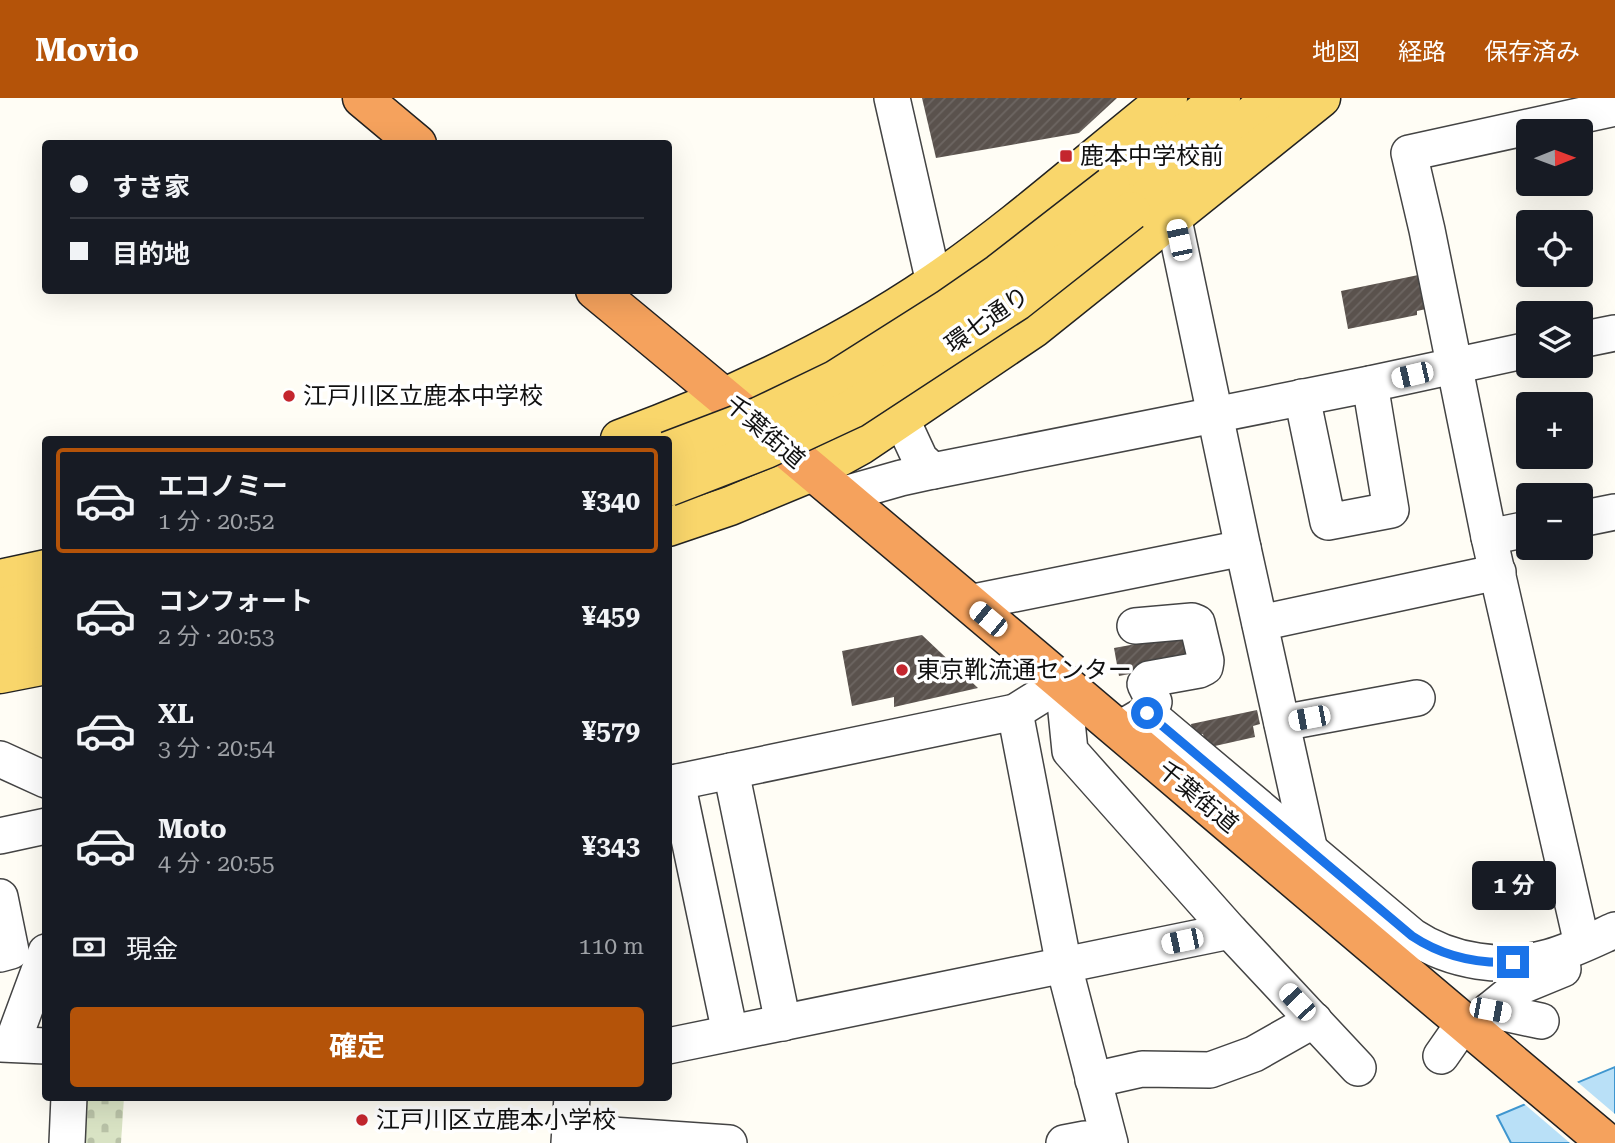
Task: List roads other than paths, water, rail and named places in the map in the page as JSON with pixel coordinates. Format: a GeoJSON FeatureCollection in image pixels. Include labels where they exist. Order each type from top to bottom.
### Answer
{"type":"FeatureCollection","features":[{"type":"Feature","properties":{"kind":"highway"},"geometry":{"type":"LineString","coordinates":[[362,98],[412,140]]}},
{"type":"Feature","properties":{"kind":"highway","name":"千葉街道"},"geometry":{"type":"LineString","coordinates":[[600,294],[1118,730],[1481,1028],[1607,1143]]}},
{"type":"Feature","properties":{"kind":"main road","name":"環七通り"},"geometry":{"type":"LineString","coordinates":[[672,486],[765,449],[852,410],[1017,301],[1221,98]]}},
{"type":"Feature","properties":{"kind":"main road","name":"環七通り"},"geometry":{"type":"LineString","coordinates":[[672,449],[760,416],[835,380],[1273,98]]}},
{"type":"Feature","properties":{"kind":"main road"},"geometry":{"type":"LineString","coordinates":[[672,526],[730,506],[826,483],[861,445],[1034,328],[1321,98]]}},
{"type":"Feature","properties":{"kind":"main road"},"geometry":{"type":"LineString","coordinates":[[628,436],[791,366],[840,340],[934,283],[1033,208],[1153,103]]}},
{"type":"Feature","properties":{"kind":"main road"},"geometry":{"type":"LineString","coordinates":[[0,579],[42,570]]}},
{"type":"Feature","properties":{"kind":"main road"},"geometry":{"type":"LineString","coordinates":[[0,607],[42,599]]}},
{"type":"Feature","properties":{"kind":"main road"},"geometry":{"type":"LineString","coordinates":[[0,640],[42,632]]}},
{"type":"Feature","properties":{"kind":"main road"},"geometry":{"type":"LineString","coordinates":[[0,674],[42,666]]}},
{"type":"Feature","properties":{"kind":"street"},"geometry":{"type":"LineString","coordinates":[[892,98],[934,283],[951,385]]}},
{"type":"Feature","properties":{"kind":"street"},"geometry":{"type":"LineString","coordinates":[[1599,946],[1489,537],[1409,153],[1615,108]]}},
{"type":"Feature","properties":{"kind":"street"},"geometry":{"type":"LineString","coordinates":[[1173,215],[1310,851]]}},
{"type":"Feature","properties":{"kind":"street"},"geometry":{"type":"LineString","coordinates":[[1593,337],[1615,333]]}},
{"type":"Feature","properties":{"kind":"street"},"geometry":{"type":"LineString","coordinates":[[826,483],[901,478],[1516,352]]}},
{"type":"Feature","properties":{"kind":"street"},"geometry":{"type":"LineString","coordinates":[[1302,397],[1328,522],[1391,510],[1370,384]]}},
{"type":"Feature","properties":{"kind":"street"},"geometry":{"type":"LineString","coordinates":[[901,418],[920,459],[933,471]]}},
{"type":"Feature","properties":{"kind":"street"},"geometry":{"type":"LineString","coordinates":[[1593,516],[1615,512]]}},
{"type":"Feature","properties":{"kind":"street"},"geometry":{"type":"LineString","coordinates":[[1489,537],[1516,531]]}},
{"type":"Feature","properties":{"kind":"street"},"geometry":{"type":"LineString","coordinates":[[969,603],[1243,548]]}},
{"type":"Feature","properties":{"kind":"street"},"geometry":{"type":"LineString","coordinates":[[1260,623],[1498,572]]}},
{"type":"Feature","properties":{"kind":"street"},"geometry":{"type":"LineString","coordinates":[[1135,626],[1192,621],[1197,623],[1205,667],[1149,679],[1145,684],[1154,702]]}},
{"type":"Feature","properties":{"kind":"street"},"geometry":{"type":"LineString","coordinates":[[730,1033],[673,783],[1015,712],[1063,682],[1070,751],[1230,931],[1358,1068]]}},
{"type":"Feature","properties":{"kind":"street"},"geometry":{"type":"LineString","coordinates":[[1282,723],[1417,698]]}},
{"type":"Feature","properties":{"kind":"street"},"geometry":{"type":"LineString","coordinates":[[1015,712],[1064,966],[1093,1080],[1086,1141]]}},
{"type":"Feature","properties":{"kind":"street"},"geometry":{"type":"LineString","coordinates":[[1118,730],[1147,713],[1425,945],[1473,961],[1494,963],[1532,961],[1599,946]]}},
{"type":"Feature","properties":{"kind":"street"},"geometry":{"type":"LineString","coordinates":[[0,759],[42,778]]}},
{"type":"Feature","properties":{"kind":"street"},"geometry":{"type":"LineString","coordinates":[[731,771],[783,1023]]}},
{"type":"Feature","properties":{"kind":"street"},"geometry":{"type":"LineString","coordinates":[[0,836],[42,827]]}},
{"type":"Feature","properties":{"kind":"street"},"geometry":{"type":"LineString","coordinates":[[0,897],[11,951],[0,954]]}},
{"type":"Feature","properties":{"kind":"street"},"geometry":{"type":"LineString","coordinates":[[1441,1056],[1481,1028],[1517,988],[1599,946],[1615,930]]}},
{"type":"Feature","properties":{"kind":"street"},"geometry":{"type":"LineString","coordinates":[[672,1045],[1230,931]]}},
{"type":"Feature","properties":{"kind":"street"},"geometry":{"type":"LineString","coordinates":[[19,1045],[42,966]]}},
{"type":"Feature","properties":{"kind":"street"},"geometry":{"type":"LineString","coordinates":[[1093,1080],[1142,1069],[1210,1070],[1254,1054],[1314,1020]]}},
{"type":"Feature","properties":{"kind":"street"},"geometry":{"type":"LineString","coordinates":[[1481,1028],[1541,1021]]}},
{"type":"Feature","properties":{"kind":"street"},"geometry":{"type":"LineString","coordinates":[[67,1143],[69,1101]]}},
{"type":"Feature","properties":{"kind":"street"},"geometry":{"type":"LineString","coordinates":[[573,1101],[583,1139],[729,1143]]}},
{"type":"Feature","properties":{"kind":"water"},"geometry":{"type":"Polygon","coordinates":[[[1615,1067],[1615,1143],[1511,1143],[1497,1116],[1615,1067]]]}},
{"type":"Feature","properties":{"kind":"place","name":"鹿本中学校前"},"geometry":{"type":"Point","coordinates":[1066,156]}},
{"type":"Feature","properties":{"kind":"place","name":"江戸川区立鹿本中学校"},"geometry":{"type":"Point","coordinates":[289,396]}},
{"type":"Feature","properties":{"kind":"place","name":"東京靴流通センター"},"geometry":{"type":"Point","coordinates":[902,670]}},
{"type":"Feature","properties":{"kind":"place","name":"江戸川区立鹿本小学校"},"geometry":{"type":"Point","coordinates":[362,1120]}}]}
